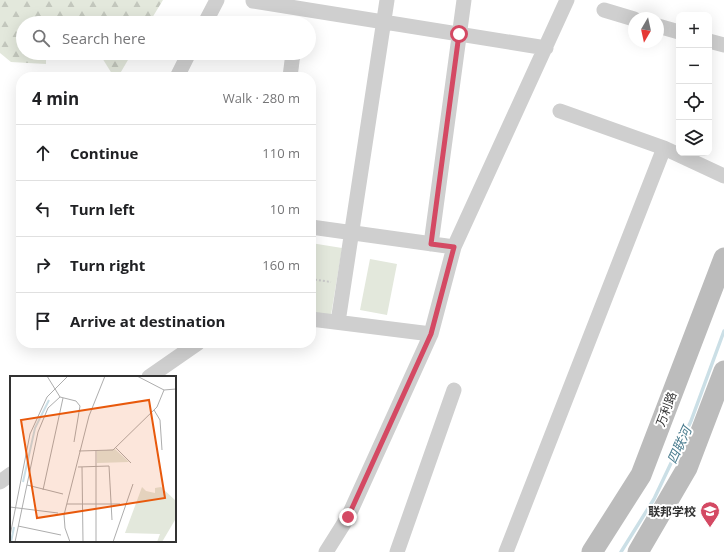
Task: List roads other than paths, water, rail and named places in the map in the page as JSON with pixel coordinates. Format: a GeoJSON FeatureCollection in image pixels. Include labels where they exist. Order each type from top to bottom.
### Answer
{"type":"FeatureCollection","features":[{"type":"Feature","properties":{"kind":"street"},"geometry":{"type":"LineString","coordinates":[[209,16],[217,0]]}},
{"type":"Feature","properties":{"kind":"street"},"geometry":{"type":"LineString","coordinates":[[338,322],[387,0]]}},
{"type":"Feature","properties":{"kind":"street"},"geometry":{"type":"LineString","coordinates":[[431,244],[464,0]]}},
{"type":"Feature","properties":{"kind":"street"},"geometry":{"type":"LineString","coordinates":[[326,552],[348,517],[431,334],[454,247],[567,0]]}},
{"type":"Feature","properties":{"kind":"street"},"geometry":{"type":"LineString","coordinates":[[253,2],[299,11],[384,22],[546,48]]}},
{"type":"Feature","properties":{"kind":"street"},"geometry":{"type":"LineString","coordinates":[[604,10],[628,17]]}},
{"type":"Feature","properties":{"kind":"street"},"geometry":{"type":"LineString","coordinates":[[664,28],[676,31]]}},
{"type":"Feature","properties":{"kind":"street"},"geometry":{"type":"LineString","coordinates":[[712,42],[724,45]]}},
{"type":"Feature","properties":{"kind":"street"},"geometry":{"type":"LineString","coordinates":[[179,72],[185,60]]}},
{"type":"Feature","properties":{"kind":"street"},"geometry":{"type":"LineString","coordinates":[[291,72],[292,60]]}},
{"type":"Feature","properties":{"kind":"street"},"geometry":{"type":"LineString","coordinates":[[560,111],[664,148],[724,176]]}},
{"type":"Feature","properties":{"kind":"street"},"geometry":{"type":"LineString","coordinates":[[506,552],[664,148]]}},
{"type":"Feature","properties":{"kind":"street"},"geometry":{"type":"LineString","coordinates":[[316,228],[454,247]]}},
{"type":"Feature","properties":{"kind":"street","name":"万利路"},"geometry":{"type":"LineString","coordinates":[[592,552],[641,475],[724,258]]}},
{"type":"Feature","properties":{"kind":"street"},"geometry":{"type":"LineString","coordinates":[[316,320],[431,334]]}},
{"type":"Feature","properties":{"kind":"street"},"geometry":{"type":"LineString","coordinates":[[150,376],[191,348]]}},
{"type":"Feature","properties":{"kind":"street"},"geometry":{"type":"LineString","coordinates":[[638,552],[687,468],[724,371]]}},
{"type":"Feature","properties":{"kind":"street"},"geometry":{"type":"LineString","coordinates":[[397,552],[454,390]]}},
{"type":"Feature","properties":{"kind":"street"},"geometry":{"type":"LineString","coordinates":[[0,482],[10,475]]}},
{"type":"Feature","properties":{"kind":"waterway","name":"四联河"},"geometry":{"type":"LineString","coordinates":[[621,552],[654,499],[691,421],[724,331]]}},
{"type":"Feature","properties":{"kind":"place","name":"联邦学校"},"geometry":{"type":"Point","coordinates":[710,528]}}]}
